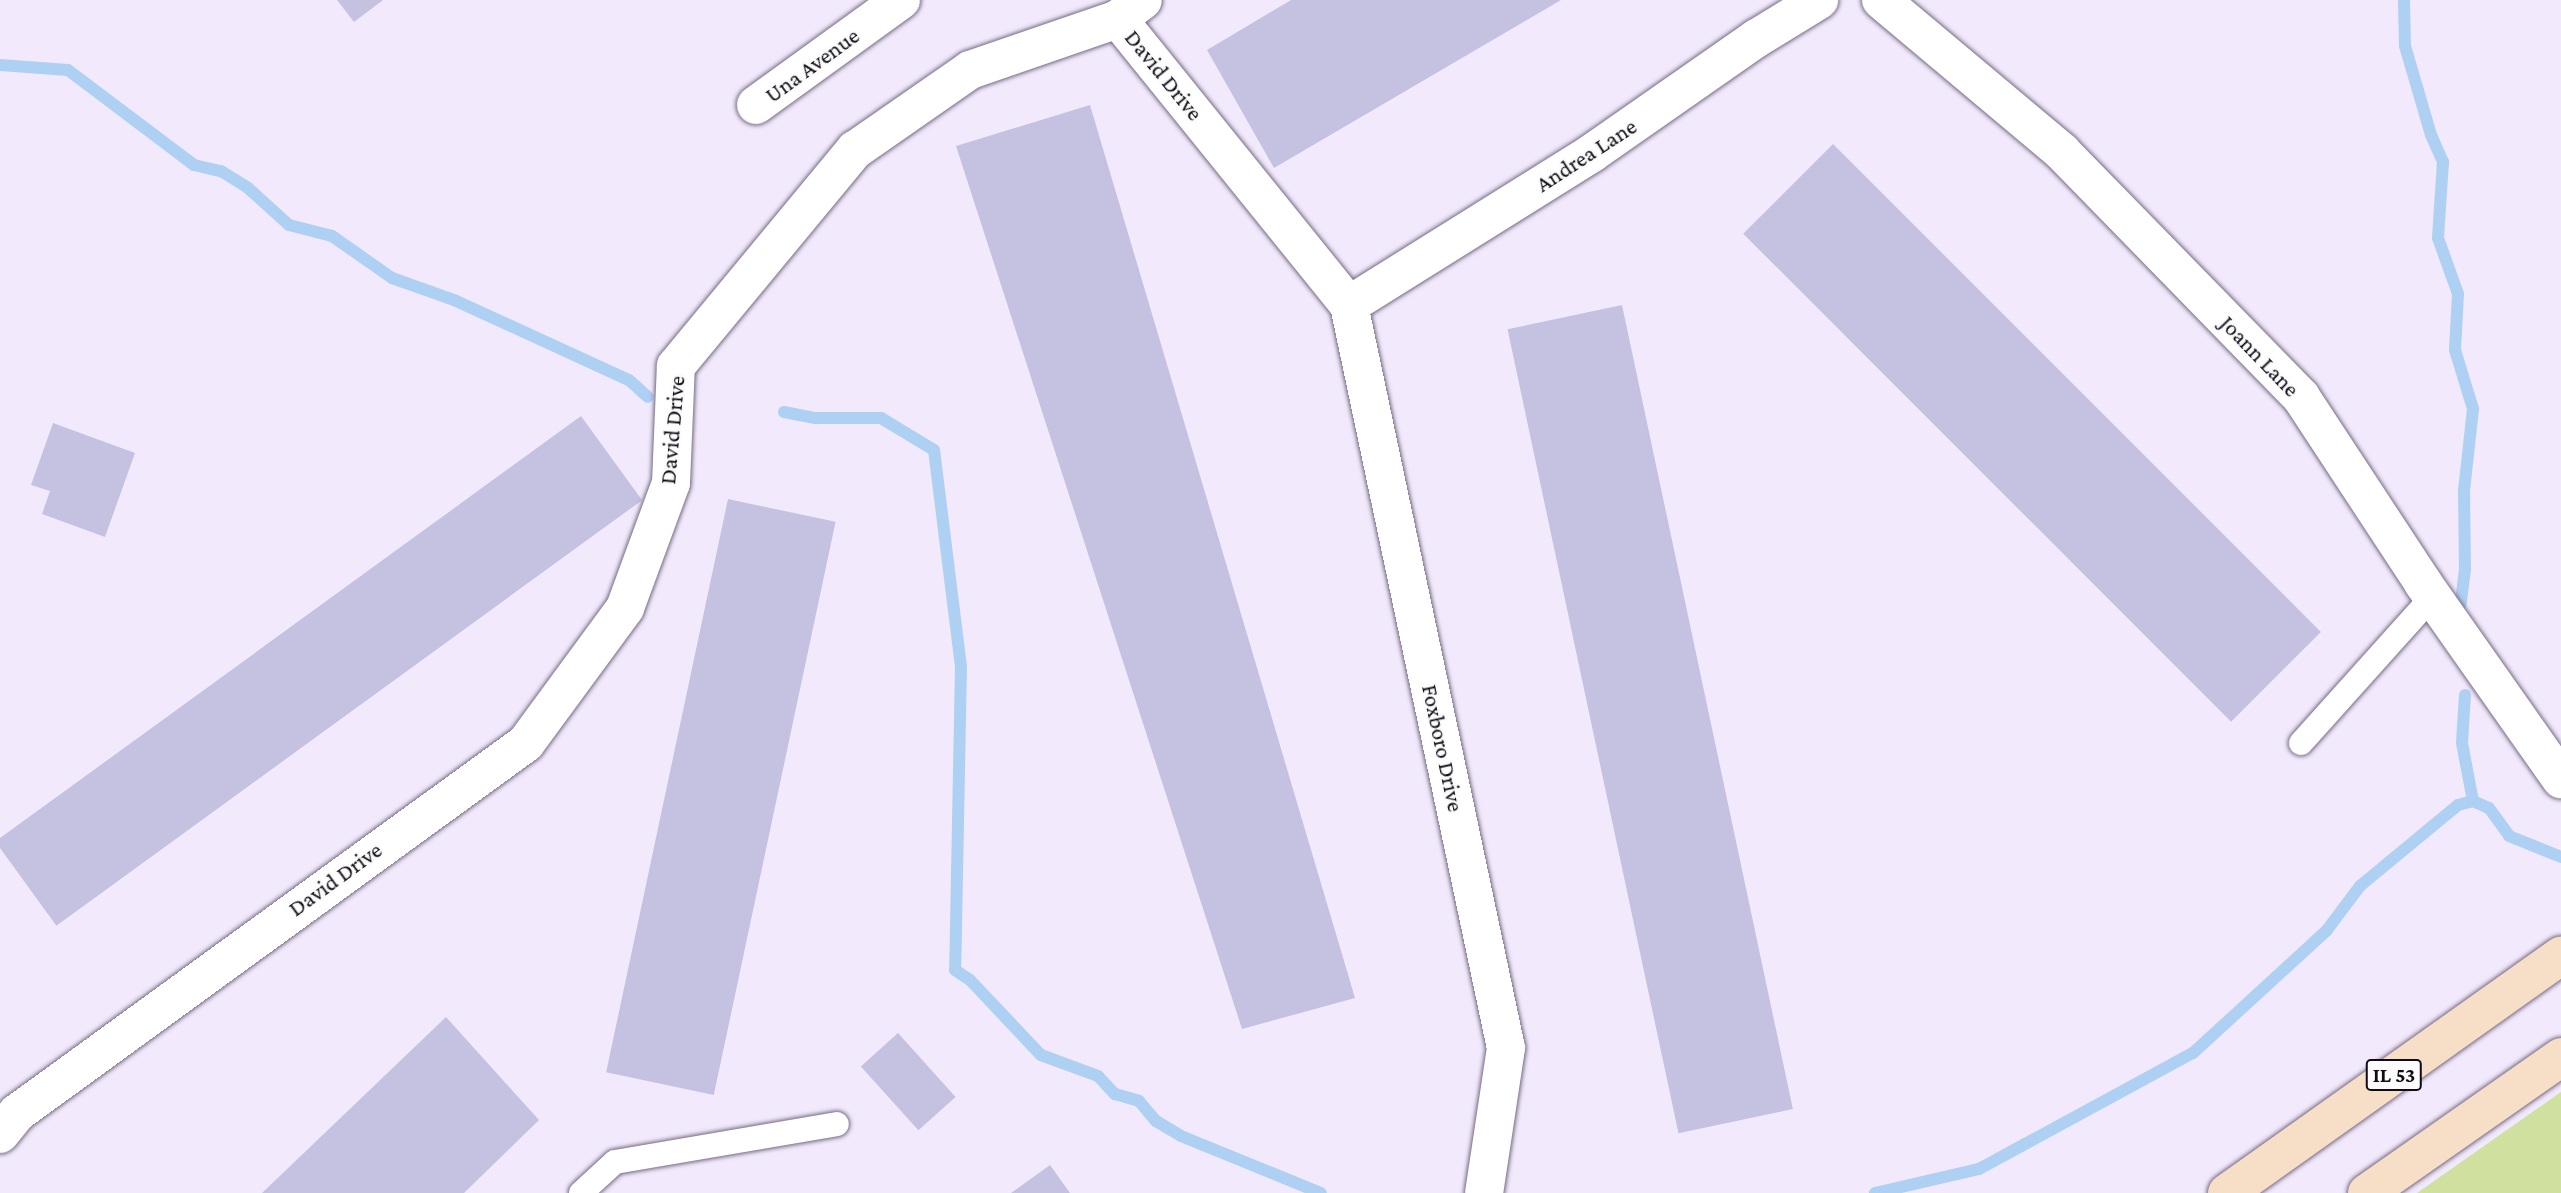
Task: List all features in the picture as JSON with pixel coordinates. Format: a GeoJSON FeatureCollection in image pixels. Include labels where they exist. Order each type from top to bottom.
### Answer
{"type":"FeatureCollection","features":[{"type":"Feature","properties":{"kind":"main road","name":"IL 53"},"geometry":{"type":"LineString","coordinates":[[2227,1193],[2561,957]]}},
{"type":"Feature","properties":{"kind":"main road"},"geometry":{"type":"LineString","coordinates":[[2367,1193],[2561,1057]]}},
{"type":"Feature","properties":{"kind":"street","name":"Una Avenue"},"geometry":{"type":"LineString","coordinates":[[757,105],[901,0]]}},
{"type":"Feature","properties":{"kind":"street","name":"Andrea Lane"},"geometry":{"type":"LineString","coordinates":[[1349,305],[1592,153],[1757,37],[1819,0]]}},
{"type":"Feature","properties":{"kind":"street","name":"Joann Lane"},"geometry":{"type":"LineString","coordinates":[[1881,0],[2062,152],[2301,397],[2432,597],[2561,779]]}},
{"type":"Feature","properties":{"kind":"street","name":"David Drive"},"geometry":{"type":"LineString","coordinates":[[0,1134],[17,1113],[526,743],[625,608],[671,482],[676,366],[855,150],[960,77],[1131,9],[1349,305]]}},
{"type":"Feature","properties":{"kind":"street","name":"Foxboro Drive"},"geometry":{"type":"LineString","coordinates":[[1349,305],[1506,1048],[1484,1193]]}},
{"type":"Feature","properties":{"kind":"lane"},"geometry":{"type":"LineString","coordinates":[[2301,743],[2432,597]]}},
{"type":"Feature","properties":{"kind":"lane"},"geometry":{"type":"LineString","coordinates":[[581,1193],[615,1162],[837,1124]]}},
{"type":"Feature","properties":{"kind":"green space"},"geometry":{"type":"Polygon","coordinates":[[[2561,1092],[2561,1193],[2417,1193],[2561,1092]]]}},
{"type":"Feature","properties":{"kind":"building"},"geometry":{"type":"Polygon","coordinates":[[[337,0],[383,0],[354,22],[337,0]]]}},
{"type":"Feature","properties":{"kind":"building"},"geometry":{"type":"Polygon","coordinates":[[[1291,0],[1561,0],[1274,168],[1207,50],[1291,0]]]}},
{"type":"Feature","properties":{"kind":"building"},"geometry":{"type":"Polygon","coordinates":[[[1090,105],[1355,998],[1242,1029],[956,146],[1090,105]]]}},
{"type":"Feature","properties":{"kind":"building"},"geometry":{"type":"Polygon","coordinates":[[[1833,144],[2321,632],[2231,722],[1743,234],[1833,144]]]}},
{"type":"Feature","properties":{"kind":"building"},"geometry":{"type":"Polygon","coordinates":[[[1622,305],[1793,1109],[1678,1133],[1508,329],[1622,305]]]}},
{"type":"Feature","properties":{"kind":"building"},"geometry":{"type":"Polygon","coordinates":[[[581,416],[642,500],[56,926],[0,848],[0,838],[581,416]]]}},
{"type":"Feature","properties":{"kind":"building"},"geometry":{"type":"Polygon","coordinates":[[[53,423],[135,453],[105,537],[42,514],[50,491],[31,485],[53,423]]]}},
{"type":"Feature","properties":{"kind":"building"},"geometry":{"type":"Polygon","coordinates":[[[728,499],[836,522],[714,1095],[606,1072],[728,499]]]}},
{"type":"Feature","properties":{"kind":"building"},"geometry":{"type":"Polygon","coordinates":[[[446,1017],[539,1120],[464,1193],[262,1193],[446,1017]]]}},
{"type":"Feature","properties":{"kind":"building"},"geometry":{"type":"Polygon","coordinates":[[[898,1033],[956,1097],[918,1130],[861,1066],[898,1033]]]}},
{"type":"Feature","properties":{"kind":"building"},"geometry":{"type":"Polygon","coordinates":[[[1050,1165],[1070,1193],[1011,1193],[1050,1165]]]}},
{"type":"Feature","properties":{"kind":"waterway"},"geometry":{"type":"LineString","coordinates":[[2404,0],[2405,46],[2431,135],[2443,162],[2438,238],[2458,294],[2455,350],[2473,409],[2464,490],[2465,569],[2461,604]]}},
{"type":"Feature","properties":{"kind":"waterway"},"geometry":{"type":"LineString","coordinates":[[0,65],[68,70],[194,165],[221,171],[248,188],[289,225],[332,236],[392,278],[454,300],[629,380],[648,397]]}},
{"type":"Feature","properties":{"kind":"waterway"},"geometry":{"type":"LineString","coordinates":[[784,412],[816,418],[881,418],[934,450],[961,666],[955,970],[970,980],[1041,1055],[1098,1076],[1115,1094],[1139,1101],[1156,1121],[1181,1136],[1321,1193]]}},
{"type":"Feature","properties":{"kind":"waterway"},"geometry":{"type":"LineString","coordinates":[[2465,695],[2462,743],[2473,801]]}},
{"type":"Feature","properties":{"kind":"waterway"},"geometry":{"type":"LineString","coordinates":[[1875,1193],[1979,1169],[2193,1053],[2327,930],[2360,886],[2458,805],[2473,801],[2489,808],[2509,836],[2561,857]]}}]}
